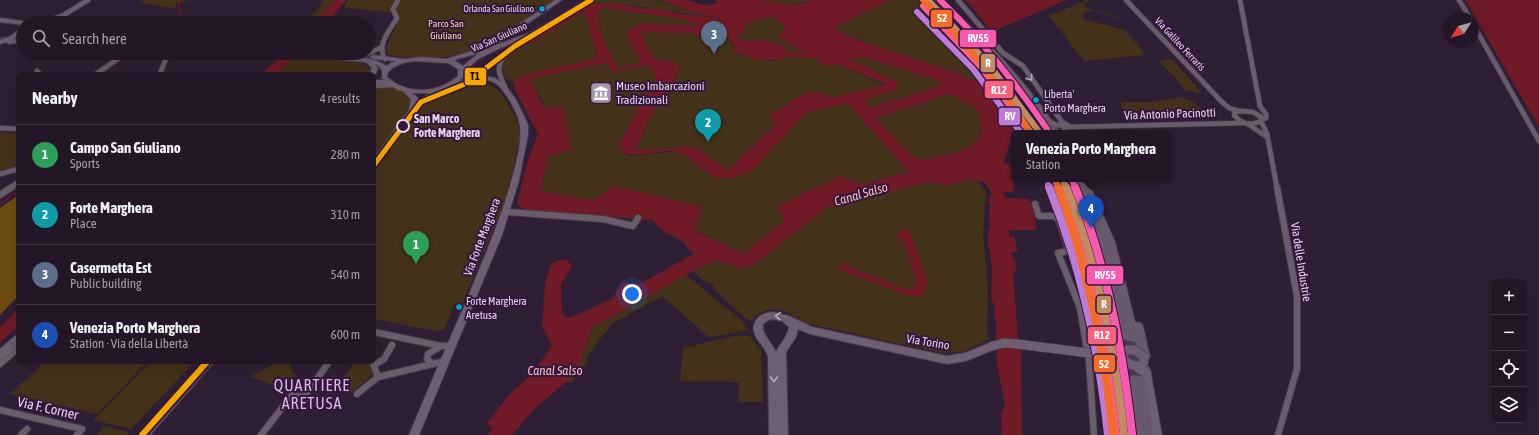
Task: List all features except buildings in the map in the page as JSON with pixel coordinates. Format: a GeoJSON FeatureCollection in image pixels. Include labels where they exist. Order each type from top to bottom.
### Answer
{"type":"FeatureCollection","features":[{"type":"Feature","properties":{"kind":"highway"},"geometry":{"type":"LineString","coordinates":[[934,0],[970,32],[1003,66],[1049,130]]}},
{"type":"Feature","properties":{"kind":"highway"},"geometry":{"type":"LineString","coordinates":[[939,0],[976,33],[1008,66],[1054,130]]}},
{"type":"Feature","properties":{"kind":"highway"},"geometry":{"type":"LineString","coordinates":[[1076,182],[1101,240],[1129,337],[1110,242]]}},
{"type":"Feature","properties":{"kind":"highway"},"geometry":{"type":"LineString","coordinates":[[1083,182],[1121,268],[1132,303],[1142,362]]}},
{"type":"Feature","properties":{"kind":"highway"},"geometry":{"type":"LineString","coordinates":[[1134,435],[1132,398],[1140,378]]}},
{"type":"Feature","properties":{"kind":"highway"},"geometry":{"type":"LineString","coordinates":[[1140,378],[1140,435]]}},
{"type":"Feature","properties":{"kind":"highway"},"geometry":{"type":"LineString","coordinates":[[1140,378],[1147,435]]}},
{"type":"Feature","properties":{"kind":"main road","name":"Via San Giuliano"},"geometry":{"type":"LineString","coordinates":[[376,58],[444,60],[466,56],[489,47],[559,0]]}},
{"type":"Feature","properties":{"kind":"main road","name":"Via San Giuliano"},"geometry":{"type":"LineString","coordinates":[[451,85],[460,78],[462,72],[470,62],[482,54],[527,36],[589,0]]}},
{"type":"Feature","properties":{"kind":"main road"},"geometry":{"type":"LineString","coordinates":[[0,20],[15,23]]}},
{"type":"Feature","properties":{"kind":"main road"},"geometry":{"type":"LineString","coordinates":[[0,43],[16,36]]}},
{"type":"Feature","properties":{"kind":"main road"},"geometry":{"type":"LineString","coordinates":[[0,43],[16,44]]}},
{"type":"Feature","properties":{"kind":"main road"},"geometry":{"type":"LineString","coordinates":[[367,60],[381,64],[384,67],[384,73],[391,83],[404,89],[426,91],[440,89],[451,85]]}},
{"type":"Feature","properties":{"kind":"main road"},"geometry":{"type":"LineString","coordinates":[[384,73],[393,64],[406,60]]}},
{"type":"Feature","properties":{"kind":"main road"},"geometry":{"type":"LineString","coordinates":[[444,60],[460,66],[462,72]]}},
{"type":"Feature","properties":{"kind":"street"},"geometry":{"type":"LineString","coordinates":[[62,16],[88,0]]}},
{"type":"Feature","properties":{"kind":"street"},"geometry":{"type":"LineString","coordinates":[[385,59],[381,54],[382,47],[397,18],[393,9],[398,0]]}},
{"type":"Feature","properties":{"kind":"street"},"geometry":{"type":"LineString","coordinates":[[958,0],[1003,54],[1022,66],[1062,122],[1069,127],[1064,130]]}},
{"type":"Feature","properties":{"kind":"street","name":"Via Galileo Ferraris"},"geometry":{"type":"LineString","coordinates":[[1126,0],[1221,101],[1245,123]]}},
{"type":"Feature","properties":{"kind":"street","name":"Via delle Industrie"},"geometry":{"type":"LineString","coordinates":[[1240,0],[1260,106],[1266,116],[1265,119],[1261,121],[1268,139],[1298,296],[1297,369],[1278,435]]}},
{"type":"Feature","properties":{"kind":"street"},"geometry":{"type":"LineString","coordinates":[[1459,0],[1466,12]]}},
{"type":"Feature","properties":{"kind":"street"},"geometry":{"type":"LineString","coordinates":[[506,90],[499,69],[504,57],[515,46],[551,23]]}},
{"type":"Feature","properties":{"kind":"street"},"geometry":{"type":"LineString","coordinates":[[1479,35],[1539,141]]}},
{"type":"Feature","properties":{"kind":"street"},"geometry":{"type":"LineString","coordinates":[[376,50],[382,47]]}},
{"type":"Feature","properties":{"kind":"street"},"geometry":{"type":"LineString","coordinates":[[99,72],[116,60]]}},
{"type":"Feature","properties":{"kind":"street"},"geometry":{"type":"LineString","coordinates":[[161,72],[165,60]]}},
{"type":"Feature","properties":{"kind":"street"},"geometry":{"type":"LineString","coordinates":[[367,60],[375,68],[374,72]]}},
{"type":"Feature","properties":{"kind":"street"},"geometry":{"type":"LineString","coordinates":[[462,72],[469,76],[486,78],[499,83],[506,90]]}},
{"type":"Feature","properties":{"kind":"street"},"geometry":{"type":"LineString","coordinates":[[376,79],[384,73]]}},
{"type":"Feature","properties":{"kind":"street"},"geometry":{"type":"LineString","coordinates":[[451,85],[465,80],[486,78]]}},
{"type":"Feature","properties":{"kind":"street"},"geometry":{"type":"LineString","coordinates":[[376,81],[391,83]]}},
{"type":"Feature","properties":{"kind":"street"},"geometry":{"type":"LineString","coordinates":[[376,86],[391,83]]}},
{"type":"Feature","properties":{"kind":"street"},"geometry":{"type":"LineString","coordinates":[[404,89],[415,99],[412,110]]}},
{"type":"Feature","properties":{"kind":"street"},"geometry":{"type":"LineString","coordinates":[[376,160],[412,110],[425,97],[440,89]]}},
{"type":"Feature","properties":{"kind":"street","name":"Via Forte Marghera"},"geometry":{"type":"LineString","coordinates":[[414,435],[507,212],[523,141],[524,127],[506,90]]}},
{"type":"Feature","properties":{"kind":"street"},"geometry":{"type":"LineString","coordinates":[[1236,114],[1252,112],[1259,109],[1260,106]]}},
{"type":"Feature","properties":{"kind":"street"},"geometry":{"type":"LineString","coordinates":[[1252,112],[1259,115],[1261,121]]}},
{"type":"Feature","properties":{"kind":"street","name":"Via Antonio Pacinotti"},"geometry":{"type":"LineString","coordinates":[[1225,122],[1236,114]]}},
{"type":"Feature","properties":{"kind":"street","name":"Via Antonio Pacinotti"},"geometry":{"type":"LineString","coordinates":[[1048,121],[1057,125],[1069,127],[1225,122],[1245,123],[1261,121]]}},
{"type":"Feature","properties":{"kind":"street"},"geometry":{"type":"LineString","coordinates":[[1245,123],[1263,133],[1268,139]]}},
{"type":"Feature","properties":{"kind":"street"},"geometry":{"type":"LineString","coordinates":[[0,128],[16,129]]}},
{"type":"Feature","properties":{"kind":"street"},"geometry":{"type":"LineString","coordinates":[[0,174],[16,170]]}},
{"type":"Feature","properties":{"kind":"street"},"geometry":{"type":"LineString","coordinates":[[0,194],[16,183]]}},
{"type":"Feature","properties":{"kind":"street"},"geometry":{"type":"LineString","coordinates":[[1035,204],[1039,216],[1054,216],[1059,220],[1068,251],[1058,253],[1080,308],[1089,361],[1094,435]]}},
{"type":"Feature","properties":{"kind":"street"},"geometry":{"type":"LineString","coordinates":[[507,212],[603,219],[633,226],[638,218]]}},
{"type":"Feature","properties":{"kind":"street"},"geometry":{"type":"LineString","coordinates":[[774,435],[773,357],[770,346],[760,337],[758,328],[759,324],[764,318],[779,315],[792,322],[794,327],[790,338],[782,347],[783,435]]}},
{"type":"Feature","properties":{"kind":"street","name":"Via Torino"},"geometry":{"type":"LineString","coordinates":[[792,322],[810,330],[946,360],[966,357],[992,346],[1004,343],[1123,357]]}},
{"type":"Feature","properties":{"kind":"street"},"geometry":{"type":"LineString","coordinates":[[766,342],[775,344],[810,330]]}},
{"type":"Feature","properties":{"kind":"street"},"geometry":{"type":"LineString","coordinates":[[376,332],[441,346],[451,346]]}},
{"type":"Feature","properties":{"kind":"street"},"geometry":{"type":"LineString","coordinates":[[0,355],[16,341]]}},
{"type":"Feature","properties":{"kind":"street"},"geometry":{"type":"LineString","coordinates":[[376,363],[384,359],[392,345]]}},
{"type":"Feature","properties":{"kind":"street"},"geometry":{"type":"LineString","coordinates":[[434,364],[427,359],[427,354],[431,349],[441,346]]}},
{"type":"Feature","properties":{"kind":"street"},"geometry":{"type":"LineString","coordinates":[[1142,362],[1130,365],[1123,357],[1125,350],[1131,349],[1138,352],[1142,362],[1140,378],[1157,435]]}},
{"type":"Feature","properties":{"kind":"street"},"geometry":{"type":"LineString","coordinates":[[0,364],[16,350]]}},
{"type":"Feature","properties":{"kind":"street"},"geometry":{"type":"LineString","coordinates":[[357,394],[378,377],[445,361]]}},
{"type":"Feature","properties":{"kind":"street"},"geometry":{"type":"LineString","coordinates":[[144,435],[207,364]]}},
{"type":"Feature","properties":{"kind":"street"},"geometry":{"type":"LineString","coordinates":[[262,435],[292,395],[307,398],[328,364]]}},
{"type":"Feature","properties":{"kind":"street"},"geometry":{"type":"LineString","coordinates":[[373,364],[378,377]]}},
{"type":"Feature","properties":{"kind":"street","name":"Via F. Corner"},"geometry":{"type":"LineString","coordinates":[[0,410],[82,430],[77,435]]}},
{"type":"Feature","properties":{"kind":"street"},"geometry":{"type":"LineString","coordinates":[[21,435],[27,429]]}},
{"type":"Feature","properties":{"kind":"green space"},"geometry":{"type":"Polygon","coordinates":[[[144,0],[190,0],[176,3],[176,7],[171,8],[140,3],[144,0]]]}},
{"type":"Feature","properties":{"kind":"green space"},"geometry":{"type":"Polygon","coordinates":[[[322,0],[334,0],[319,16],[311,16],[321,5],[322,0]]]}},
{"type":"Feature","properties":{"kind":"green space","name":"Parco San Giuliano"},"geometry":{"type":"Polygon","coordinates":[[[348,0],[553,0],[496,40],[476,50],[455,56],[432,58],[388,55],[385,50],[400,18],[398,13],[344,8],[348,0]]]}},
{"type":"Feature","properties":{"kind":"green space"},"geometry":{"type":"Polygon","coordinates":[[[595,0],[658,0],[686,10],[717,18],[621,4],[591,4],[595,0]]]}},
{"type":"Feature","properties":{"kind":"green space"},"geometry":{"type":"Polygon","coordinates":[[[760,0],[808,0],[809,2],[787,5],[760,0]]]}},
{"type":"Feature","properties":{"kind":"green space"},"geometry":{"type":"Polygon","coordinates":[[[890,0],[919,0],[992,81],[978,82],[949,70],[876,46],[836,30],[836,26],[890,0]]]}},
{"type":"Feature","properties":{"kind":"green space"},"geometry":{"type":"Polygon","coordinates":[[[1087,0],[1092,0],[1085,3],[1085,6],[1089,9],[1118,16],[1119,18],[1116,20],[1117,18],[1093,11],[1081,14],[1083,19],[1125,30],[1146,55],[1084,61],[1049,16],[1087,0]]]}},
{"type":"Feature","properties":{"kind":"green space"},"geometry":{"type":"Polygon","coordinates":[[[605,8],[670,17],[709,25],[640,24],[631,45],[641,62],[617,68],[601,34],[597,10],[605,8]]]}},
{"type":"Feature","properties":{"kind":"green space"},"geometry":{"type":"Polygon","coordinates":[[[581,11],[585,11],[597,52],[596,59],[527,74],[513,83],[503,76],[503,63],[505,58],[512,50],[521,45],[530,44],[581,11]]]}},
{"type":"Feature","properties":{"kind":"green space"},"geometry":{"type":"Polygon","coordinates":[[[773,16],[786,28],[778,36],[804,53],[789,52],[787,49],[766,41],[740,42],[735,34],[743,33],[745,24],[773,16]]]}},
{"type":"Feature","properties":{"kind":"green space"},"geometry":{"type":"Polygon","coordinates":[[[643,32],[692,33],[695,36],[727,35],[735,50],[741,55],[766,61],[777,61],[788,57],[812,57],[827,66],[838,64],[885,85],[833,98],[815,92],[808,92],[769,116],[775,124],[727,170],[699,149],[691,147],[639,150],[636,148],[660,97],[671,93],[676,87],[675,81],[680,66],[672,61],[654,59],[641,34],[643,32]]]}},
{"type":"Feature","properties":{"kind":"green space"},"geometry":{"type":"Polygon","coordinates":[[[847,58],[866,58],[938,80],[940,86],[872,107],[867,105],[866,102],[868,99],[895,90],[898,82],[847,58]]]}},
{"type":"Feature","properties":{"kind":"green space"},"geometry":{"type":"Polygon","coordinates":[[[1164,59],[1173,60],[1202,94],[1184,90],[1173,75],[1159,62],[1164,59]]]}},
{"type":"Feature","properties":{"kind":"green space"},"geometry":{"type":"Polygon","coordinates":[[[292,60],[352,60],[367,66],[371,71],[371,72],[279,72],[292,60]]]}},
{"type":"Feature","properties":{"kind":"green space"},"geometry":{"type":"Polygon","coordinates":[[[606,63],[612,72],[648,65],[655,76],[654,90],[647,92],[619,144],[622,152],[632,156],[676,151],[726,179],[809,112],[847,103],[909,172],[861,184],[840,176],[777,206],[785,220],[743,254],[694,229],[703,206],[593,200],[540,191],[548,157],[571,149],[529,79],[606,63]]]}},
{"type":"Feature","properties":{"kind":"green space"},"geometry":{"type":"Polygon","coordinates":[[[471,82],[489,84],[501,93],[517,120],[519,129],[519,142],[506,200],[462,304],[455,303],[444,330],[436,331],[376,319],[376,164],[419,105],[431,97],[471,82]]]}},
{"type":"Feature","properties":{"kind":"green space"},"geometry":{"type":"Polygon","coordinates":[[[386,85],[411,96],[413,105],[376,157],[376,86],[386,85]]]}},
{"type":"Feature","properties":{"kind":"green space"},"geometry":{"type":"Polygon","coordinates":[[[949,94],[963,100],[977,110],[981,124],[979,137],[974,144],[957,152],[919,160],[901,146],[876,118],[949,94]]]}},
{"type":"Feature","properties":{"kind":"green space"},"geometry":{"type":"Polygon","coordinates":[[[1179,97],[1192,101],[1203,110],[1196,115],[1163,113],[1134,118],[1126,114],[1121,104],[1122,102],[1152,102],[1179,97]]]}},
{"type":"Feature","properties":{"kind":"green space"},"geometry":{"type":"Polygon","coordinates":[[[0,132],[16,134],[16,168],[0,172],[0,132]]]}},
{"type":"Feature","properties":{"kind":"green space"},"geometry":{"type":"Polygon","coordinates":[[[967,179],[977,180],[986,191],[983,235],[988,288],[987,332],[989,340],[962,352],[942,353],[801,322],[789,313],[783,311],[769,310],[763,312],[751,321],[745,318],[715,290],[712,284],[702,280],[694,271],[717,260],[738,268],[752,266],[828,207],[934,181],[956,183],[967,179]],[[900,239],[904,244],[916,281],[914,288],[904,289],[855,269],[850,266],[848,261],[836,268],[921,296],[914,243],[900,239]]]}},
{"type":"Feature","properties":{"kind":"green space"},"geometry":{"type":"Polygon","coordinates":[[[686,275],[741,320],[748,330],[709,337],[662,296],[612,324],[587,356],[588,361],[571,383],[568,381],[573,370],[583,359],[582,353],[592,328],[686,275]]]}},
{"type":"Feature","properties":{"kind":"green space"},"geometry":{"type":"Polygon","coordinates":[[[735,336],[750,336],[754,343],[761,349],[763,402],[738,402],[739,382],[680,381],[683,348],[735,336]]]}},
{"type":"Feature","properties":{"kind":"green space"},"geometry":{"type":"Polygon","coordinates":[[[42,364],[145,364],[97,414],[10,394],[42,364]]]}},
{"type":"Feature","properties":{"kind":"green space"},"geometry":{"type":"Polygon","coordinates":[[[148,364],[192,364],[131,429],[93,420],[148,364]]]}},
{"type":"Feature","properties":{"kind":"green space"},"geometry":{"type":"Polygon","coordinates":[[[274,364],[290,364],[292,373],[297,374],[284,388],[250,377],[274,364]]]}},
{"type":"Feature","properties":{"kind":"green space"},"geometry":{"type":"Polygon","coordinates":[[[353,364],[371,364],[375,373],[352,392],[341,391],[335,388],[353,364]]]}},
{"type":"Feature","properties":{"kind":"green space"},"geometry":{"type":"Polygon","coordinates":[[[105,426],[129,432],[127,435],[97,435],[105,426]]]}},
{"type":"Feature","properties":{"kind":"shaded area"},"geometry":{"type":"Polygon","coordinates":[[[16,196],[16,298],[0,315],[0,208],[16,196]]]}},
{"type":"Feature","properties":{"kind":"water"},"geometry":{"type":"Polygon","coordinates":[[[334,0],[346,0],[333,16],[319,16],[334,0]]]}},
{"type":"Feature","properties":{"kind":"water","name":"Canal Salso"},"geometry":{"type":"Polygon","coordinates":[[[661,0],[686,0],[710,5],[717,3],[715,0],[759,0],[790,5],[802,4],[809,2],[808,0],[890,0],[836,26],[836,30],[861,41],[949,70],[977,82],[985,82],[998,95],[1007,108],[1014,126],[1014,130],[1011,130],[1011,140],[1004,162],[1011,165],[1011,182],[1013,182],[1014,192],[1004,191],[1004,196],[1007,198],[1029,199],[1035,218],[1036,230],[1009,230],[1010,237],[1014,237],[1018,252],[1011,252],[1012,257],[1015,258],[1016,273],[1013,273],[1018,338],[1023,353],[1021,354],[1022,435],[1002,435],[1001,414],[1005,404],[997,364],[996,322],[993,310],[996,308],[991,299],[992,265],[988,243],[988,231],[991,227],[989,224],[989,210],[991,206],[988,200],[992,193],[985,183],[970,179],[947,186],[934,181],[828,207],[752,266],[738,268],[717,260],[689,273],[592,328],[582,353],[583,359],[573,370],[568,381],[534,409],[512,435],[488,435],[493,428],[489,426],[488,422],[508,396],[532,374],[552,345],[542,327],[545,283],[551,264],[559,260],[567,260],[572,266],[561,284],[562,313],[566,317],[572,317],[612,299],[623,282],[636,286],[695,253],[689,250],[684,242],[660,229],[653,220],[526,210],[519,207],[517,204],[528,160],[538,134],[514,88],[514,81],[527,74],[594,59],[597,55],[584,11],[530,44],[527,43],[591,4],[620,4],[681,14],[718,18],[689,11],[661,0]],[[605,8],[597,10],[601,34],[617,68],[641,62],[631,45],[626,32],[640,24],[707,25],[670,17],[605,8]],[[773,16],[745,24],[743,34],[736,34],[740,41],[760,40],[773,42],[785,47],[789,52],[803,53],[778,36],[786,28],[773,16]],[[642,32],[641,34],[654,59],[672,61],[680,66],[675,81],[676,90],[660,97],[636,148],[639,150],[691,147],[699,149],[727,170],[775,125],[769,115],[808,92],[815,92],[833,98],[886,84],[838,64],[827,66],[812,58],[788,57],[781,60],[758,60],[744,56],[734,50],[734,46],[727,35],[704,37],[692,33],[642,32]],[[848,58],[898,82],[896,90],[868,99],[866,102],[867,105],[872,107],[940,86],[937,80],[866,58],[848,58]],[[606,63],[529,79],[544,107],[564,107],[571,149],[548,157],[540,191],[593,200],[614,186],[703,207],[694,230],[743,254],[785,220],[777,206],[840,176],[862,184],[909,172],[847,103],[809,112],[800,119],[752,171],[742,176],[724,178],[713,176],[704,171],[686,156],[677,152],[665,151],[637,155],[622,152],[619,144],[647,92],[654,90],[655,76],[648,65],[612,72],[606,63]],[[949,94],[876,118],[901,146],[919,160],[947,155],[966,149],[974,144],[979,137],[981,129],[977,110],[963,100],[949,94]]]}},
{"type":"Feature","properties":{"kind":"water"},"geometry":{"type":"Polygon","coordinates":[[[966,0],[1066,0],[996,30],[989,28],[966,0]]]}},
{"type":"Feature","properties":{"kind":"water"},"geometry":{"type":"Polygon","coordinates":[[[1465,0],[1539,0],[1539,127],[1479,24],[1479,12],[1472,12],[1465,0]]]}},
{"type":"Feature","properties":{"kind":"water"},"geometry":{"type":"Polygon","coordinates":[[[277,60],[292,60],[279,72],[264,72],[277,60]]]}},
{"type":"Feature","properties":{"kind":"water"},"geometry":{"type":"Polygon","coordinates":[[[908,227],[928,282],[926,291],[921,296],[912,297],[835,268],[848,261],[850,266],[855,269],[904,289],[914,288],[916,281],[904,244],[900,239],[894,236],[908,227]]]}},
{"type":"Feature","properties":{"kind":"water"},"geometry":{"type":"Polygon","coordinates":[[[16,311],[16,328],[0,343],[0,327],[16,311]]]}},
{"type":"Feature","properties":{"kind":"waterway"},"geometry":{"type":"LineString","coordinates":[[178,0],[181,14],[179,16]]}},
{"type":"Feature","properties":{"kind":"waterway"},"geometry":{"type":"LineString","coordinates":[[104,72],[121,60]]}},
{"type":"Feature","properties":{"kind":"waterway"},"geometry":{"type":"LineString","coordinates":[[0,204],[16,192]]}},
{"type":"Feature","properties":{"kind":"tunnel"},"geometry":{"type":"LineString","coordinates":[[0,40],[16,37]]}},
{"type":"Feature","properties":{"kind":"tunnel"},"geometry":{"type":"LineString","coordinates":[[1125,336],[1133,380]]}},
{"type":"Feature","properties":{"kind":"tunnel"},"geometry":{"type":"LineString","coordinates":[[1133,338],[1141,381]]}},
{"type":"Feature","properties":{"kind":"transit line","name":"T1"},"geometry":{"type":"LineString","coordinates":[[376,162],[421,102],[465,84],[515,46],[591,0]]}},
{"type":"Feature","properties":{"kind":"transit line","name":"52"},"geometry":{"type":"LineString","coordinates":[[923,0],[954,31],[982,63],[1029,130]]}},
{"type":"Feature","properties":{"kind":"transit line","name":"R"},"geometry":{"type":"LineString","coordinates":[[928,0],[944,15],[988,63],[1015,97],[1038,130]]}},
{"type":"Feature","properties":{"kind":"transit line","name":"RV55"},"geometry":{"type":"LineString","coordinates":[[940,0],[984,45],[1023,94],[1047,129]]}},
{"type":"Feature","properties":{"kind":"transit line","name":"R12"},"geometry":{"type":"LineString","coordinates":[[923,6],[967,50],[1006,99],[1028,130]]}},
{"type":"Feature","properties":{"kind":"transit line","name":"RV"},"geometry":{"type":"LineString","coordinates":[[917,12],[960,54],[973,69],[998,100],[1019,130]]}},
{"type":"Feature","properties":{"kind":"transit line","name":"R12"},"geometry":{"type":"LineString","coordinates":[[1056,182],[1079,244],[1096,306],[1103,338],[1113,402],[1116,435]]}},
{"type":"Feature","properties":{"kind":"transit line","name":"52"},"geometry":{"type":"LineString","coordinates":[[1056,182],[1067,210],[1086,273],[1100,337],[1110,402],[1113,435]]}},
{"type":"Feature","properties":{"kind":"transit line","name":"R"},"geometry":{"type":"LineString","coordinates":[[1064,182],[1087,242],[1104,305],[1116,369],[1124,435]]}},
{"type":"Feature","properties":{"kind":"transit line","name":"RV55"},"geometry":{"type":"LineString","coordinates":[[1073,182],[1095,241],[1112,304],[1119,336],[1129,401],[1132,434]]}},
{"type":"Feature","properties":{"kind":"transit line","name":"RV"},"geometry":{"type":"LineString","coordinates":[[1048,185],[1071,246],[1088,308],[1095,339],[1105,403],[1108,435]]}},
{"type":"Feature","properties":{"kind":"transit line","name":"T1"},"geometry":{"type":"LineString","coordinates":[[142,435],[205,364]]}},
{"type":"Feature","properties":{"kind":"place","name":"Orlanda San Giuliano"},"geometry":{"type":"Point","coordinates":[542,9]}},
{"type":"Feature","properties":{"kind":"place","name":"Casermetta Est"},"geometry":{"type":"Point","coordinates":[714,54]}},
{"type":"Feature","properties":{"kind":"place","name":"Museo Imbarcazioni Tradizionali"},"geometry":{"type":"Point","coordinates":[601,93]}},
{"type":"Feature","properties":{"kind":"place","name":"Liberta' Porto Marghera"},"geometry":{"type":"Point","coordinates":[1036,100]}},
{"type":"Feature","properties":{"kind":"place","name":"San Marco Forte Marghera"},"geometry":{"type":"Point","coordinates":[403,126]}},
{"type":"Feature","properties":{"kind":"place","name":"Forte Marghera"},"geometry":{"type":"Point","coordinates":[708,142]}},
{"type":"Feature","properties":{"kind":"place","name":"Venezia Porto Marghera"},"geometry":{"type":"Point","coordinates":[1091,228]}},
{"type":"Feature","properties":{"kind":"place","name":"Campo San Giuliano"},"geometry":{"type":"Point","coordinates":[416,264]}},
{"type":"Feature","properties":{"kind":"place","name":"Forte Marghera Aretusa"},"geometry":{"type":"Point","coordinates":[459,307]}},
{"type":"Feature","properties":{"kind":"district","name":"QUARTIERE ARETUSA"},"geometry":{"type":"Point","coordinates":[312,394]}}]}
